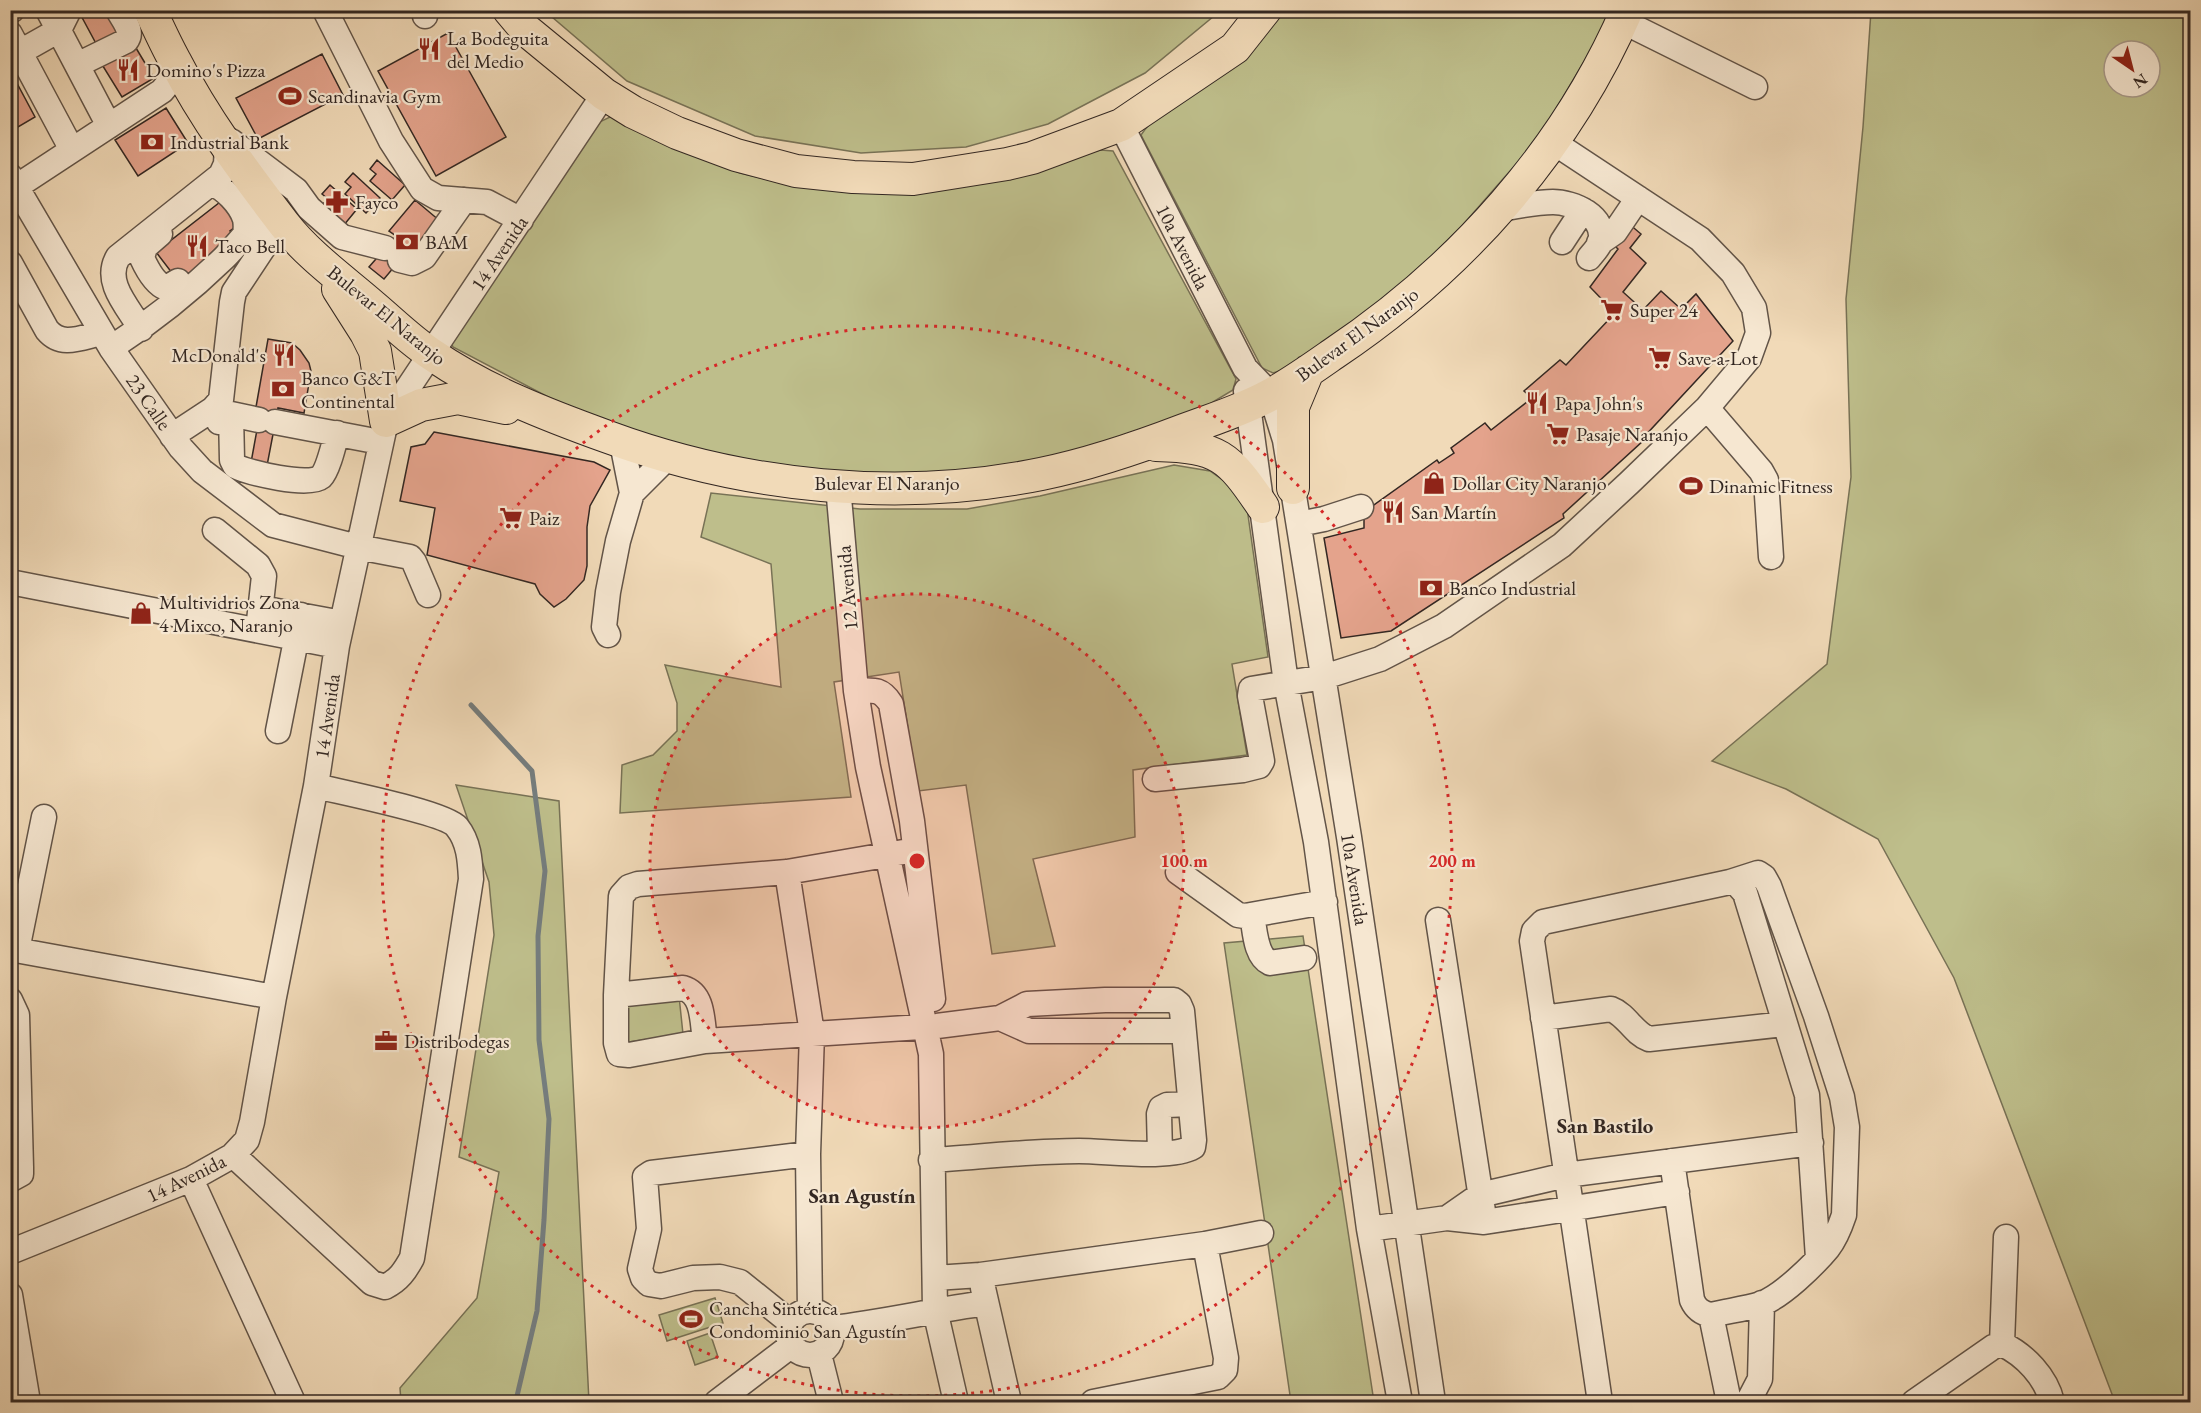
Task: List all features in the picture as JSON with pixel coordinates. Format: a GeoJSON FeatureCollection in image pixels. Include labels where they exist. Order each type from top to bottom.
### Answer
{"type":"FeatureCollection","features":[{"type":"Feature","properties":{"kind":"main road","name":"Bulevar El Naranjo"},"geometry":{"type":"LineString","coordinates":[[150,10],[176,64],[222,138],[276,213],[320,260],[432,355],[490,389],[560,420],[667,458],[741,475],[838,486],[944,486],[1040,474],[1093,461],[1146,444],[1259,400],[1308,371],[1366,332],[1407,300],[1500,209],[1553,142],[1590,84],[1625,16]]}},
{"type":"Feature","properties":{"kind":"main road"},"geometry":{"type":"LineString","coordinates":[[509,10],[526,30],[604,94],[633,112],[677,133],[726,152],[796,171],[853,177],[913,178],[982,170],[1032,158],[1121,125],[1235,48],[1265,10]]}},
{"type":"Feature","properties":{"kind":"main road"},"geometry":{"type":"LineString","coordinates":[[320,260],[371,342],[377,363],[383,431]]}},
{"type":"Feature","properties":{"kind":"main road"},"geometry":{"type":"LineString","coordinates":[[1296,508],[1293,407],[1308,371]]}},
{"type":"Feature","properties":{"kind":"main road"},"geometry":{"type":"LineString","coordinates":[[383,431],[420,405],[458,398],[560,420]]}},
{"type":"Feature","properties":{"kind":"main road"},"geometry":{"type":"LineString","coordinates":[[1146,444],[1192,446],[1213,453],[1236,469],[1263,507]]}},
{"type":"Feature","properties":{"kind":"street"},"geometry":{"type":"LineString","coordinates":[[77,66],[126,41],[129,37],[130,32],[118,10]]}},
{"type":"Feature","properties":{"kind":"street"},"geometry":{"type":"LineString","coordinates":[[326,10],[391,141],[422,189],[438,198],[487,202],[521,219]]}},
{"type":"Feature","properties":{"kind":"street"},"geometry":{"type":"LineString","coordinates":[[1625,16],[1755,87]]}},
{"type":"Feature","properties":{"kind":"street"},"geometry":{"type":"LineString","coordinates":[[72,150],[15,43],[58,17],[77,66],[109,126]]}},
{"type":"Feature","properties":{"kind":"street"},"geometry":{"type":"LineString","coordinates":[[13,182],[72,150],[162,91],[172,79],[176,64]]}},
{"type":"Feature","properties":{"kind":"street","name":"14 Avenida"},"geometry":{"type":"LineString","coordinates":[[10,1252],[191,1179],[233,1155],[247,1140],[316,786],[339,634],[383,431],[604,94]]}},
{"type":"Feature","properties":{"kind":"street","name":"10a Avenida"},"geometry":{"type":"LineString","coordinates":[[1121,125],[1245,368],[1259,400],[1285,440],[1349,837],[1433,1402]]}},
{"type":"Feature","properties":{"kind":"street"},"geometry":{"type":"LineString","coordinates":[[222,138],[296,190],[309,208],[342,237],[393,254],[412,263],[424,257],[464,200]]}},
{"type":"Feature","properties":{"kind":"street"},"geometry":{"type":"LineString","coordinates":[[141,328],[115,286],[112,268],[118,257],[224,171],[222,138]]}},
{"type":"Feature","properties":{"kind":"street"},"geometry":{"type":"LineString","coordinates":[[1155,779],[1243,770],[1259,766],[1262,761],[1250,693],[1256,687],[1324,677],[1380,659],[1444,626],[1510,582],[1562,545],[1629,483],[1707,408],[1749,357],[1758,333],[1754,308],[1733,273],[1700,239],[1553,142]]}},
{"type":"Feature","properties":{"kind":"street","name":"23 Calle"},"geometry":{"type":"LineString","coordinates":[[13,182],[106,341],[177,442],[202,471],[273,525],[358,547],[410,557],[428,596]]}},
{"type":"Feature","properties":{"kind":"street"},"geometry":{"type":"LineString","coordinates":[[210,184],[222,188],[240,210],[246,223],[245,235]]}},
{"type":"Feature","properties":{"kind":"street"},"geometry":{"type":"LineString","coordinates":[[1500,209],[1552,202],[1574,205],[1596,220],[1600,228],[1594,251],[1615,232],[1638,198]]}},
{"type":"Feature","properties":{"kind":"street"},"geometry":{"type":"LineString","coordinates":[[1562,242],[1583,210]]}},
{"type":"Feature","properties":{"kind":"street"},"geometry":{"type":"LineString","coordinates":[[10,263],[47,330],[54,338],[106,341],[141,328],[245,235],[258,218],[276,213]]}},
{"type":"Feature","properties":{"kind":"street"},"geometry":{"type":"LineString","coordinates":[[177,442],[221,400],[234,292],[276,213]]}},
{"type":"Feature","properties":{"kind":"street"},"geometry":{"type":"LineString","coordinates":[[166,218],[160,235],[145,247],[142,258],[147,269],[161,287],[166,288],[178,281]]}},
{"type":"Feature","properties":{"kind":"street","name":"10a Avenida"},"geometry":{"type":"LineString","coordinates":[[1259,400],[1263,507],[1286,683],[1316,842],[1369,1229],[1400,1402]]}},
{"type":"Feature","properties":{"kind":"street"},"geometry":{"type":"LineString","coordinates":[[1707,408],[1761,471],[1766,480],[1771,557]]}},
{"type":"Feature","properties":{"kind":"street"},"geometry":{"type":"LineString","coordinates":[[177,442],[231,414],[337,433],[383,431]]}},
{"type":"Feature","properties":{"kind":"street"},"geometry":{"type":"LineString","coordinates":[[231,414],[232,460],[235,466],[303,481],[313,481],[324,472],[337,433]]}},
{"type":"Feature","properties":{"kind":"street"},"geometry":{"type":"LineString","coordinates":[[608,635],[604,627],[608,592],[618,541],[632,493],[622,443]]}},
{"type":"Feature","properties":{"kind":"street"},"geometry":{"type":"LineString","coordinates":[[632,493],[667,458]]}},
{"type":"Feature","properties":{"kind":"street","name":"12 Avenida"},"geometry":{"type":"LineString","coordinates":[[838,486],[856,691],[868,767],[931,1026]]}},
{"type":"Feature","properties":{"kind":"street"},"geometry":{"type":"LineString","coordinates":[[1296,508],[1324,519],[1359,503]]}},
{"type":"Feature","properties":{"kind":"street"},"geometry":{"type":"LineString","coordinates":[[215,530],[258,565],[264,576],[259,619]]}},
{"type":"Feature","properties":{"kind":"street"},"geometry":{"type":"LineString","coordinates":[[10,582],[259,619],[339,634]]}},
{"type":"Feature","properties":{"kind":"street"},"geometry":{"type":"LineString","coordinates":[[278,730],[299,627]]}},
{"type":"Feature","properties":{"kind":"street"},"geometry":{"type":"LineString","coordinates":[[856,691],[875,690],[885,694],[891,704],[899,759],[912,821],[931,1026],[931,1160],[935,1310],[956,1402]]}},
{"type":"Feature","properties":{"kind":"street"},"geometry":{"type":"LineString","coordinates":[[233,1155],[372,1283],[385,1287],[396,1282],[405,1271],[412,1258],[471,879],[468,847],[456,825],[432,815],[316,786]]}},
{"type":"Feature","properties":{"kind":"street"},"geometry":{"type":"LineString","coordinates":[[44,817],[14,950],[274,997]]}},
{"type":"Feature","properties":{"kind":"street"},"geometry":{"type":"LineString","coordinates":[[882,827],[912,821]]}},
{"type":"Feature","properties":{"kind":"street"},"geometry":{"type":"LineString","coordinates":[[1316,842],[1349,837]]}},
{"type":"Feature","properties":{"kind":"street"},"geometry":{"type":"LineString","coordinates":[[915,850],[787,872],[638,884],[629,887],[621,896],[616,1043],[619,1054],[629,1055],[705,1041],[931,1026],[1000,1018],[1027,1004],[1105,1000],[1174,1000],[1179,1004],[1182,1011],[1193,1147],[1186,1151],[1160,1153],[1078,1151],[931,1160]]}},
{"type":"Feature","properties":{"kind":"street"},"geometry":{"type":"LineString","coordinates":[[717,1402],[798,1326],[818,1312],[825,1316],[832,1328],[830,1343],[819,1353],[802,1354],[798,1326],[812,1033],[787,872]]}},
{"type":"Feature","properties":{"kind":"street"},"geometry":{"type":"LineString","coordinates":[[1178,872],[1238,915],[1252,915],[1324,902]]}},
{"type":"Feature","properties":{"kind":"street"},"geometry":{"type":"LineString","coordinates":[[1600,1402],[1532,941],[1534,931],[1543,922],[1730,882],[1758,873],[1769,886],[1816,1016],[1842,1097],[1847,1127],[1844,1215],[1836,1236],[1797,1278],[1762,1303],[1711,1315],[1700,1311],[1692,1300],[1672,1161]]}},
{"type":"Feature","properties":{"kind":"street"},"geometry":{"type":"LineString","coordinates":[[1730,882],[1737,884],[1745,893],[1807,1095],[1818,1258]]}},
{"type":"Feature","properties":{"kind":"street"},"geometry":{"type":"LineString","coordinates":[[1252,915],[1259,950],[1266,962],[1304,958]]}},
{"type":"Feature","properties":{"kind":"street"},"geometry":{"type":"LineString","coordinates":[[1438,920],[1484,1222]]}},
{"type":"Feature","properties":{"kind":"street"},"geometry":{"type":"LineString","coordinates":[[616,995],[683,987],[692,990],[698,997],[705,1041]]}},
{"type":"Feature","properties":{"kind":"street"},"geometry":{"type":"LineString","coordinates":[[10,1000],[17,1015],[21,1174],[10,1180]]}},
{"type":"Feature","properties":{"kind":"street"},"geometry":{"type":"LineString","coordinates":[[1543,1018],[1611,1009],[1621,1014],[1644,1037],[1654,1039],[1785,1024]]}},
{"type":"Feature","properties":{"kind":"street"},"geometry":{"type":"LineString","coordinates":[[1160,1153],[1159,1114],[1161,1108],[1190,1104]]}},
{"type":"Feature","properties":{"kind":"street"},"geometry":{"type":"LineString","coordinates":[[1447,1218],[1480,1195],[1566,1175],[1811,1143]]}},
{"type":"Feature","properties":{"kind":"street"},"geometry":{"type":"LineString","coordinates":[[798,1326],[740,1282],[720,1277],[693,1278],[661,1286],[649,1284],[643,1278],[640,1269],[649,1229],[645,1177],[651,1173],[808,1154]]}},
{"type":"Feature","properties":{"kind":"street"},"geometry":{"type":"LineString","coordinates":[[191,1179],[293,1402]]}},
{"type":"Feature","properties":{"kind":"street"},"geometry":{"type":"LineString","coordinates":[[1369,1229],[1447,1218],[1484,1222],[1677,1192]]}},
{"type":"Feature","properties":{"kind":"street"},"geometry":{"type":"LineString","coordinates":[[935,1278],[980,1275],[1205,1244],[1261,1233]]}},
{"type":"Feature","properties":{"kind":"street"},"geometry":{"type":"LineString","coordinates":[[2002,1344],[2006,1237]]}},
{"type":"Feature","properties":{"kind":"street"},"geometry":{"type":"LineString","coordinates":[[1093,1402],[1218,1377],[1225,1370],[1226,1358],[1205,1244]]}},
{"type":"Feature","properties":{"kind":"street"},"geometry":{"type":"LineString","coordinates":[[980,1275],[1009,1402]]}},
{"type":"Feature","properties":{"kind":"street"},"geometry":{"type":"LineString","coordinates":[[10,1295],[28,1402]]}},
{"type":"Feature","properties":{"kind":"street"},"geometry":{"type":"LineString","coordinates":[[832,1328],[881,1323],[935,1310],[986,1303]]}},
{"type":"Feature","properties":{"kind":"street"},"geometry":{"type":"LineString","coordinates":[[1748,1402],[1760,1378],[1762,1303]]}},
{"type":"Feature","properties":{"kind":"street"},"geometry":{"type":"LineString","coordinates":[[1711,1315],[1729,1402]]}},
{"type":"Feature","properties":{"kind":"street"},"geometry":{"type":"LineString","coordinates":[[1914,1402],[1993,1347],[2002,1344],[2013,1350],[2033,1369],[2044,1382],[2052,1402]]}},
{"type":"Feature","properties":{"kind":"street"},"geometry":{"type":"LineString","coordinates":[[819,1353],[831,1402]]}},
{"type":"Feature","properties":{"kind":"green space"},"geometry":{"type":"Polygon","coordinates":[[[545,11],[1220,11],[1145,73],[1048,124],[966,147],[861,153],[755,136],[627,81],[545,11]]]}},
{"type":"Feature","properties":{"kind":"green space"},"geometry":{"type":"Polygon","coordinates":[[[1284,11],[1610,11],[1591,50],[1538,139],[1461,227],[1389,299],[1289,368],[1273,373],[1262,368],[1141,135],[1175,103],[1210,80],[1244,53],[1266,33],[1284,11]]]}},
{"type":"Feature","properties":{"kind":"green space"},"geometry":{"type":"Polygon","coordinates":[[[1871,11],[2190,11],[2190,1402],[2115,1402],[1954,978],[1878,839],[1786,789],[1712,761],[1827,664],[1851,477],[1846,299],[1863,127],[1871,11]]]}},
{"type":"Feature","properties":{"kind":"green space"},"geometry":{"type":"Polygon","coordinates":[[[612,116],[680,149],[740,173],[799,187],[884,192],[963,187],[1084,153],[1101,150],[1113,151],[1236,379],[1233,390],[1193,414],[1090,448],[1018,464],[936,474],[856,473],[751,464],[662,445],[550,398],[453,347],[450,340],[591,126],[612,116]]]}},
{"type":"Feature","properties":{"kind":"green space"},"geometry":{"type":"Polygon","coordinates":[[[1174,465],[1210,471],[1231,486],[1247,508],[1268,657],[1232,664],[1247,755],[1133,770],[1135,837],[1033,859],[1055,946],[992,954],[966,785],[918,791],[899,672],[834,682],[851,797],[620,813],[622,765],[653,755],[677,731],[677,703],[665,665],[781,687],[771,564],[701,537],[711,493],[860,509],[967,509],[1040,496],[1174,465]]]}},
{"type":"Feature","properties":{"kind":"green space"},"geometry":{"type":"Polygon","coordinates":[[[456,785],[559,801],[589,1402],[401,1402],[400,1388],[477,1298],[499,1172],[459,1157],[494,935],[489,882],[456,785]]]}},
{"type":"Feature","properties":{"kind":"green space"},"geometry":{"type":"Polygon","coordinates":[[[1303,936],[1374,1402],[1291,1402],[1224,943],[1303,936]]]}},
{"type":"Feature","properties":{"kind":"green space"},"geometry":{"type":"Polygon","coordinates":[[[679,996],[683,1034],[622,1043],[616,1005],[679,996]]]}},
{"type":"Feature","properties":{"kind":"green space","name":"Cancha Sintética Condominio San Agustín"},"geometry":{"type":"Polygon","coordinates":[[[715,1298],[723,1323],[667,1341],[659,1315],[715,1298]]]}},
{"type":"Feature","properties":{"kind":"green space"},"geometry":{"type":"Polygon","coordinates":[[[710,1333],[718,1357],[695,1365],[687,1341],[710,1333]]]}},
{"type":"Feature","properties":{"kind":"building"},"geometry":{"type":"Polygon","coordinates":[[[78,10],[110,10],[123,37],[99,49],[78,10]]]}},
{"type":"Feature","properties":{"kind":"building"},"geometry":{"type":"Polygon","coordinates":[[[448,33],[506,137],[436,176],[378,71],[448,33]]]}},
{"type":"Feature","properties":{"kind":"building","name":"Domino's Pizza"},"geometry":{"type":"Polygon","coordinates":[[[133,43],[154,78],[122,97],[101,63],[133,43]]]}},
{"type":"Feature","properties":{"kind":"building"},"geometry":{"type":"Polygon","coordinates":[[[10,44],[22,66],[11,72],[35,117],[18,127],[10,113],[10,44]]]}},
{"type":"Feature","properties":{"kind":"building","name":"Scandinavia Gym"},"geometry":{"type":"Polygon","coordinates":[[[322,54],[343,95],[258,139],[236,98],[322,54]]]}},
{"type":"Feature","properties":{"kind":"building","name":"Industrial Bank"},"geometry":{"type":"Polygon","coordinates":[[[166,108],[188,143],[138,176],[115,140],[166,108]]]}},
{"type":"Feature","properties":{"kind":"building"},"geometry":{"type":"Polygon","coordinates":[[[377,160],[405,185],[392,200],[370,181],[376,174],[370,169],[377,160]]]}},
{"type":"Feature","properties":{"kind":"building"},"geometry":{"type":"Polygon","coordinates":[[[353,173],[380,198],[366,213],[345,194],[351,187],[345,182],[353,173]]]}},
{"type":"Feature","properties":{"kind":"building","name":"Fayco"},"geometry":{"type":"Polygon","coordinates":[[[330,185],[357,209],[344,225],[322,205],[328,199],[322,194],[330,185]]]}},
{"type":"Feature","properties":{"kind":"building","name":"Taco Bell"},"geometry":{"type":"Polygon","coordinates":[[[224,199],[242,222],[230,231],[238,241],[182,286],[156,252],[224,199]]]}},
{"type":"Feature","properties":{"kind":"building","name":"BAM"},"geometry":{"type":"Polygon","coordinates":[[[415,200],[440,221],[415,252],[410,248],[384,279],[369,267],[396,236],[389,231],[415,200]]]}},
{"type":"Feature","properties":{"kind":"building","name":"Pasaje Naranjo"},"geometry":{"type":"Polygon","coordinates":[[[1628,223],[1641,234],[1630,248],[1646,263],[1623,292],[1643,310],[1661,291],[1681,309],[1696,294],[1733,341],[1643,438],[1644,440],[1563,514],[1564,518],[1391,631],[1341,638],[1324,538],[1364,528],[1364,512],[1437,460],[1439,463],[1454,453],[1451,448],[1485,423],[1491,430],[1532,398],[1524,391],[1560,360],[1566,365],[1615,313],[1590,287],[1618,249],[1613,244],[1628,223]]]}},
{"type":"Feature","properties":{"kind":"building","name":"Banco G&T Continental"},"geometry":{"type":"Polygon","coordinates":[[[268,339],[292,343],[309,363],[311,371],[304,413],[278,408],[266,471],[250,468],[261,408],[256,407],[268,339]]]}},
{"type":"Feature","properties":{"kind":"building","name":"Paiz"},"geometry":{"type":"Polygon","coordinates":[[[434,432],[594,462],[610,470],[590,506],[587,527],[587,566],[584,580],[566,599],[554,607],[540,594],[535,584],[427,555],[435,508],[400,501],[411,447],[425,444],[434,432]]]}},
{"type":"Feature","properties":{"kind":"waterway"},"geometry":{"type":"LineString","coordinates":[[471,705],[532,771],[545,871],[538,936],[539,1040],[549,1119],[544,1220],[537,1311],[517,1402]]}},
{"type":"Feature","properties":{"kind":"place","name":"La Bodeguita del Medio"},"geometry":{"type":"Point","coordinates":[429,49]}},
{"type":"Feature","properties":{"kind":"place","name":"Domino's Pizza"},"geometry":{"type":"Point","coordinates":[128,70]}},
{"type":"Feature","properties":{"kind":"place","name":"Scandinavia Gym"},"geometry":{"type":"Point","coordinates":[290,96]}},
{"type":"Feature","properties":{"kind":"place","name":"Industrial Bank"},"geometry":{"type":"Point","coordinates":[152,142]}},
{"type":"Feature","properties":{"kind":"place","name":"Fayco"},"geometry":{"type":"Point","coordinates":[337,202]}},
{"type":"Feature","properties":{"kind":"place","name":"BAM"},"geometry":{"type":"Point","coordinates":[407,242]}},
{"type":"Feature","properties":{"kind":"place","name":"Taco Bell"},"geometry":{"type":"Point","coordinates":[197,246]}},
{"type":"Feature","properties":{"kind":"place","name":"Super 24"},"geometry":{"type":"Point","coordinates":[1612,310]}},
{"type":"Feature","properties":{"kind":"place","name":"McDonald's"},"geometry":{"type":"Point","coordinates":[284,355]}},
{"type":"Feature","properties":{"kind":"place","name":"Save-a-Lot"},"geometry":{"type":"Point","coordinates":[1660,358]}},
{"type":"Feature","properties":{"kind":"place","name":"Banco G&T Continental"},"geometry":{"type":"Point","coordinates":[283,389]}},
{"type":"Feature","properties":{"kind":"place","name":"Papa John's"},"geometry":{"type":"Point","coordinates":[1537,403]}},
{"type":"Feature","properties":{"kind":"place","name":"Pasaje Naranjo"},"geometry":{"type":"Point","coordinates":[1558,434]}},
{"type":"Feature","properties":{"kind":"place","name":"Dollar City Naranjo"},"geometry":{"type":"Point","coordinates":[1434,483]}},
{"type":"Feature","properties":{"kind":"place","name":"Dinamic Fitness"},"geometry":{"type":"Point","coordinates":[1691,486]}},
{"type":"Feature","properties":{"kind":"place","name":"San Martín"},"geometry":{"type":"Point","coordinates":[1393,512]}},
{"type":"Feature","properties":{"kind":"place","name":"Paiz"},"geometry":{"type":"Point","coordinates":[511,518]}},
{"type":"Feature","properties":{"kind":"place","name":"Banco Industrial"},"geometry":{"type":"Point","coordinates":[1431,588]}},
{"type":"Feature","properties":{"kind":"place","name":"Multividrios Zona 4 Mixco, Naranjo"},"geometry":{"type":"Point","coordinates":[141,613]}},
{"type":"Feature","properties":{"kind":"place","name":"Distribodegas"},"geometry":{"type":"Point","coordinates":[386,1041]}},
{"type":"Feature","properties":{"kind":"place","name":"Cancha Sintética Condominio San Agustín"},"geometry":{"type":"Point","coordinates":[691,1319]}},
{"type":"Feature","properties":{"kind":"district","name":"San Bastilo"},"geometry":{"type":"Point","coordinates":[1605,1126]}},
{"type":"Feature","properties":{"kind":"district","name":"San Agustín"},"geometry":{"type":"Point","coordinates":[862,1196]}}]}
